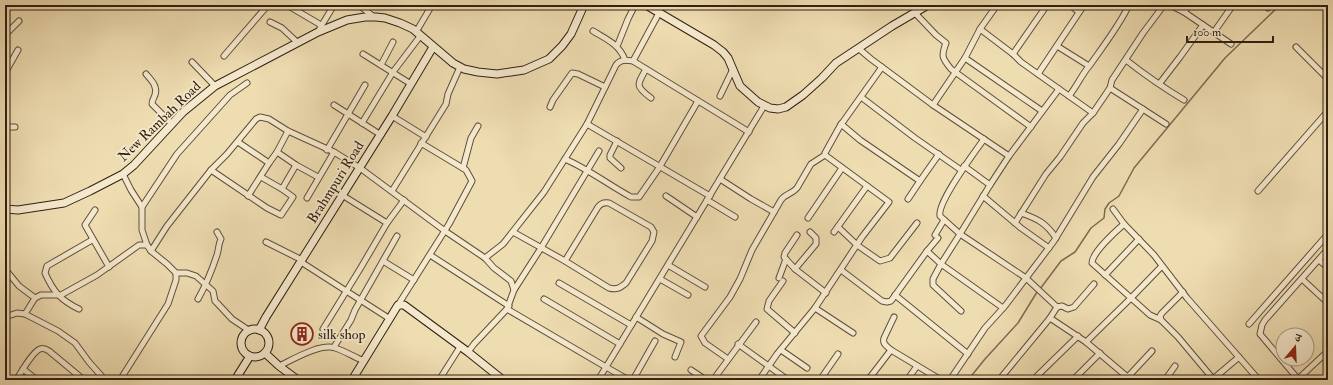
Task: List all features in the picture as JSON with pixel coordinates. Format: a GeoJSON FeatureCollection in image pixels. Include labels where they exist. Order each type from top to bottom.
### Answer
{"type":"FeatureCollection","features":[{"type":"Feature","properties":{"kind":"street"},"geometry":{"type":"LineString","coordinates":[[224,56],[268,5]]}},
{"type":"Feature","properties":{"kind":"street"},"geometry":{"type":"LineString","coordinates":[[287,5],[320,29],[334,5]]}},
{"type":"Feature","properties":{"kind":"street"},"geometry":{"type":"LineString","coordinates":[[359,5],[374,17]]}},
{"type":"Feature","properties":{"kind":"street"},"geometry":{"type":"LineString","coordinates":[[362,123],[419,33],[432,5]]}},
{"type":"Feature","properties":{"kind":"street","name":"New Rambah Road"},"geometry":{"type":"LineString","coordinates":[[5,209],[18,210],[64,203],[123,174],[134,165],[183,112],[215,86],[298,43],[320,29],[347,20],[374,17],[393,20],[419,33],[453,63],[460,67],[478,72],[497,74],[524,70],[549,59],[571,34],[584,5]]}},
{"type":"Feature","properties":{"kind":"street"},"geometry":{"type":"LineString","coordinates":[[618,44],[635,5]]}},
{"type":"Feature","properties":{"kind":"street"},"geometry":{"type":"LineString","coordinates":[[646,5],[714,45],[723,52],[728,58],[740,86],[764,106],[778,109],[786,107],[803,95],[836,63],[928,5]]}},
{"type":"Feature","properties":{"kind":"street"},"geometry":{"type":"LineString","coordinates":[[933,105],[965,58],[980,29],[997,5]]}},
{"type":"Feature","properties":{"kind":"street"},"geometry":{"type":"LineString","coordinates":[[1013,54],[1047,5]]}},
{"type":"Feature","properties":{"kind":"street"},"geometry":{"type":"LineString","coordinates":[[1070,5],[1079,12]]}},
{"type":"Feature","properties":{"kind":"street"},"geometry":{"type":"LineString","coordinates":[[1038,74],[1084,5]]}},
{"type":"Feature","properties":{"kind":"street"},"geometry":{"type":"LineString","coordinates":[[1069,96],[1105,44],[1129,5]]}},
{"type":"Feature","properties":{"kind":"street"},"geometry":{"type":"LineString","coordinates":[[1015,223],[1046,174],[1110,88],[1112,80],[1143,33],[1164,5]]}},
{"type":"Feature","properties":{"kind":"street"},"geometry":{"type":"LineString","coordinates":[[1170,5],[1184,12],[1231,44]]}},
{"type":"Feature","properties":{"kind":"street"},"geometry":{"type":"LineString","coordinates":[[1184,12],[1189,5]]}},
{"type":"Feature","properties":{"kind":"street"},"geometry":{"type":"LineString","coordinates":[[1214,32],[1233,5]]}},
{"type":"Feature","properties":{"kind":"street"},"geometry":{"type":"LineString","coordinates":[[632,61],[660,13]]}},
{"type":"Feature","properties":{"kind":"street"},"geometry":{"type":"LineString","coordinates":[[915,13],[936,35],[946,43],[943,59],[956,72],[1031,127]]}},
{"type":"Feature","properties":{"kind":"street"},"geometry":{"type":"LineString","coordinates":[[5,36],[19,21]]}},
{"type":"Feature","properties":{"kind":"street"},"geometry":{"type":"LineString","coordinates":[[270,22],[282,28],[298,43]]}},
{"type":"Feature","properties":{"kind":"street"},"geometry":{"type":"LineString","coordinates":[[1160,83],[1203,25]]}},
{"type":"Feature","properties":{"kind":"street"},"geometry":{"type":"LineString","coordinates":[[980,29],[1013,54],[1021,62],[1093,112]]}},
{"type":"Feature","properties":{"kind":"street"},"geometry":{"type":"LineString","coordinates":[[593,31],[613,43],[622,53],[625,60]]}},
{"type":"Feature","properties":{"kind":"street"},"geometry":{"type":"LineString","coordinates":[[381,64],[393,42]]}},
{"type":"Feature","properties":{"kind":"street"},"geometry":{"type":"LineString","coordinates":[[1057,46],[1089,66]]}},
{"type":"Feature","properties":{"kind":"street","name":"Brahmpuri Road"},"geometry":{"type":"LineString","coordinates":[[260,330],[266,317],[342,194],[381,135],[434,47]]}},
{"type":"Feature","properties":{"kind":"street"},"geometry":{"type":"LineString","coordinates":[[1296,47],[1328,79]]}},
{"type":"Feature","properties":{"kind":"street"},"geometry":{"type":"LineString","coordinates":[[858,48],[933,105],[1009,156]]}},
{"type":"Feature","properties":{"kind":"street"},"geometry":{"type":"LineString","coordinates":[[5,72],[18,50]]}},
{"type":"Feature","properties":{"kind":"street"},"geometry":{"type":"LineString","coordinates":[[363,54],[411,84]]}},
{"type":"Feature","properties":{"kind":"street"},"geometry":{"type":"LineString","coordinates":[[965,58],[1042,111]]}},
{"type":"Feature","properties":{"kind":"street"},"geometry":{"type":"LineString","coordinates":[[1126,60],[1145,75],[1160,83],[1163,87],[1184,100]]}},
{"type":"Feature","properties":{"kind":"street"},"geometry":{"type":"LineString","coordinates":[[485,258],[503,244],[544,192],[587,124],[619,61],[632,61],[749,132]]}},
{"type":"Feature","properties":{"kind":"street"},"geometry":{"type":"LineString","coordinates":[[192,62],[215,86]]}},
{"type":"Feature","properties":{"kind":"street"},"geometry":{"type":"LineString","coordinates":[[392,191],[446,104],[448,94],[460,67]]}},
{"type":"Feature","properties":{"kind":"street"},"geometry":{"type":"LineString","coordinates":[[728,359],[705,343],[701,336],[730,298],[752,250],[784,196],[794,192],[811,164],[825,155],[826,150],[841,124],[882,67]]}},
{"type":"Feature","properties":{"kind":"street"},"geometry":{"type":"LineString","coordinates":[[646,69],[638,83],[638,87],[651,98]]}},
{"type":"Feature","properties":{"kind":"street"},"geometry":{"type":"LineString","coordinates":[[720,96],[733,69]]}},
{"type":"Feature","properties":{"kind":"street"},"geometry":{"type":"LineString","coordinates":[[550,107],[553,100],[572,73],[578,74],[605,87]]}},
{"type":"Feature","properties":{"kind":"street"},"geometry":{"type":"LineString","coordinates":[[146,74],[156,88],[152,104],[172,124]]}},
{"type":"Feature","properties":{"kind":"street"},"geometry":{"type":"LineString","coordinates":[[142,207],[177,154],[230,95],[247,83]]}},
{"type":"Feature","properties":{"kind":"street"},"geometry":{"type":"LineString","coordinates":[[327,150],[365,85]]}},
{"type":"Feature","properties":{"kind":"street"},"geometry":{"type":"LineString","coordinates":[[1110,88],[1166,124]]}},
{"type":"Feature","properties":{"kind":"street"},"geometry":{"type":"LineString","coordinates":[[961,311],[933,285],[933,279],[1009,156],[1059,89]]}},
{"type":"Feature","properties":{"kind":"street"},"geometry":{"type":"LineString","coordinates":[[861,98],[915,138],[990,185]]}},
{"type":"Feature","properties":{"kind":"street"},"geometry":{"type":"LineString","coordinates":[[565,159],[582,166],[631,198],[635,197],[641,194],[660,167],[698,101]]}},
{"type":"Feature","properties":{"kind":"street"},"geometry":{"type":"LineString","coordinates":[[334,105],[381,135]]}},
{"type":"Feature","properties":{"kind":"street"},"geometry":{"type":"LineString","coordinates":[[598,380],[764,106]]}},
{"type":"Feature","properties":{"kind":"street"},"geometry":{"type":"LineString","coordinates":[[950,380],[985,328],[1003,308],[1049,248],[1093,177],[1143,109]]}},
{"type":"Feature","properties":{"kind":"street"},"geometry":{"type":"LineString","coordinates":[[1258,191],[1328,111]]}},
{"type":"Feature","properties":{"kind":"street"},"geometry":{"type":"LineString","coordinates":[[392,116],[426,137]]}},
{"type":"Feature","properties":{"kind":"street"},"geometry":{"type":"LineString","coordinates":[[151,251],[167,226],[211,170],[238,142],[256,119],[260,117],[269,119],[288,131],[334,152],[360,168],[445,231],[485,258],[494,268],[511,281],[514,290]]}},
{"type":"Feature","properties":{"kind":"street"},"geometry":{"type":"LineString","coordinates":[[587,124],[660,167],[709,198],[735,217]]}},
{"type":"Feature","properties":{"kind":"street"},"geometry":{"type":"LineString","coordinates":[[841,124],[860,140],[920,181]]}},
{"type":"Feature","properties":{"kind":"street"},"geometry":{"type":"LineString","coordinates":[[463,168],[471,138],[478,126]]}},
{"type":"Feature","properties":{"kind":"street"},"geometry":{"type":"LineString","coordinates":[[5,127],[15,127]]}},
{"type":"Feature","properties":{"kind":"street"},"geometry":{"type":"LineString","coordinates":[[248,196],[277,152],[288,131]]}},
{"type":"Feature","properties":{"kind":"street"},"geometry":{"type":"LineString","coordinates":[[984,139],[963,168],[940,209],[940,216],[960,234],[1026,278],[1057,307],[1062,306],[1068,309],[1074,307],[1094,284]]}},
{"type":"Feature","properties":{"kind":"street"},"geometry":{"type":"LineString","coordinates":[[617,141],[610,158],[621,168]]}},
{"type":"Feature","properties":{"kind":"street"},"geometry":{"type":"LineString","coordinates":[[238,142],[269,163]]}},
{"type":"Feature","properties":{"kind":"street"},"geometry":{"type":"LineString","coordinates":[[352,380],[445,231],[472,181],[470,176],[463,168],[421,144]]}},
{"type":"Feature","properties":{"kind":"street"},"geometry":{"type":"LineString","coordinates":[[468,352],[508,307],[514,290],[599,151]]}},
{"type":"Feature","properties":{"kind":"street"},"geometry":{"type":"LineString","coordinates":[[277,152],[296,165],[318,177]]}},
{"type":"Feature","properties":{"kind":"street"},"geometry":{"type":"LineString","coordinates":[[307,198],[334,152]]}},
{"type":"Feature","properties":{"kind":"street"},"geometry":{"type":"LineString","coordinates":[[908,199],[939,154]]}},
{"type":"Feature","properties":{"kind":"street"},"geometry":{"type":"LineString","coordinates":[[759,380],[781,350],[816,308],[857,245],[889,202],[825,155]]}},
{"type":"Feature","properties":{"kind":"street"},"geometry":{"type":"LineString","coordinates":[[282,189],[296,165]]}},
{"type":"Feature","properties":{"kind":"street"},"geometry":{"type":"LineString","coordinates":[[808,218],[842,168]]}},
{"type":"Feature","properties":{"kind":"street"},"geometry":{"type":"LineString","coordinates":[[211,170],[248,196],[281,215],[293,197],[261,177]]}},
{"type":"Feature","properties":{"kind":"street"},"geometry":{"type":"LineString","coordinates":[[123,174],[142,207],[142,230],[147,245],[151,251],[176,273],[187,273],[196,276],[213,291],[215,301],[232,319],[250,331]]}},
{"type":"Feature","properties":{"kind":"street"},"geometry":{"type":"LineString","coordinates":[[720,179],[774,212]]}},
{"type":"Feature","properties":{"kind":"street"},"geometry":{"type":"LineString","coordinates":[[834,232],[867,186]]}},
{"type":"Feature","properties":{"kind":"street"},"geometry":{"type":"LineString","coordinates":[[342,194],[387,223]]}},
{"type":"Feature","properties":{"kind":"street"},"geometry":{"type":"LineString","coordinates":[[666,196],[697,216]]}},
{"type":"Feature","properties":{"kind":"street"},"geometry":{"type":"LineString","coordinates":[[983,196],[1015,223],[1049,248]]}},
{"type":"Feature","properties":{"kind":"street"},"geometry":{"type":"LineString","coordinates":[[323,329],[347,292],[387,223],[404,200]]}},
{"type":"Feature","properties":{"kind":"street"},"geometry":{"type":"LineString","coordinates":[[513,232],[609,288],[615,290],[626,283],[652,241],[654,232],[651,227],[609,202],[602,203],[598,206],[565,261]]}},
{"type":"Feature","properties":{"kind":"street"},"geometry":{"type":"LineString","coordinates":[[1113,209],[1124,224],[1139,239],[1259,380]]}},
{"type":"Feature","properties":{"kind":"street"},"geometry":{"type":"LineString","coordinates":[[95,210],[85,225],[92,240],[109,267]]}},
{"type":"Feature","properties":{"kind":"street"},"geometry":{"type":"LineString","coordinates":[[1021,213],[1041,221],[1048,227],[1056,238]]}},
{"type":"Feature","properties":{"kind":"street"},"geometry":{"type":"LineString","coordinates":[[840,270],[882,300],[887,302],[891,301],[928,251],[937,237],[944,220]]}},
{"type":"Feature","properties":{"kind":"street"},"geometry":{"type":"LineString","coordinates":[[838,227],[857,245],[880,260],[884,260],[890,258],[918,223]]}},
{"type":"Feature","properties":{"kind":"street"},"geometry":{"type":"LineString","coordinates":[[1124,224],[1092,259],[1092,263],[1150,315],[1161,320],[1178,337],[1214,379],[1239,357]]}},
{"type":"Feature","properties":{"kind":"street"},"geometry":{"type":"LineString","coordinates":[[198,299],[206,285],[217,254],[218,245],[221,239],[217,232]]}},
{"type":"Feature","properties":{"kind":"street"},"geometry":{"type":"LineString","coordinates":[[795,269],[816,244],[816,238],[810,232]]}},
{"type":"Feature","properties":{"kind":"street"},"geometry":{"type":"LineString","coordinates":[[1250,324],[1328,234]]}},
{"type":"Feature","properties":{"kind":"street"},"geometry":{"type":"LineString","coordinates":[[795,333],[767,309],[769,301],[781,280],[786,259],[784,255],[796,235]]}},
{"type":"Feature","properties":{"kind":"street"},"geometry":{"type":"LineString","coordinates":[[334,347],[351,320],[360,300],[397,236]]}},
{"type":"Feature","properties":{"kind":"street"},"geometry":{"type":"LineString","coordinates":[[1105,275],[1139,239]]}},
{"type":"Feature","properties":{"kind":"street"},"geometry":{"type":"LineString","coordinates":[[79,309],[67,304],[57,295],[44,273],[47,266],[92,240]]}},
{"type":"Feature","properties":{"kind":"street"},"geometry":{"type":"LineString","coordinates":[[266,242],[301,261],[390,319]]}},
{"type":"Feature","properties":{"kind":"street"},"geometry":{"type":"LineString","coordinates":[[25,314],[35,298],[41,295],[61,296],[109,267],[139,245],[147,245]]}},
{"type":"Feature","properties":{"kind":"street"},"geometry":{"type":"LineString","coordinates":[[1328,249],[1265,320],[1260,334],[1298,379],[1328,351]]}},
{"type":"Feature","properties":{"kind":"street"},"geometry":{"type":"LineString","coordinates":[[928,251],[941,264],[1003,308]]}},
{"type":"Feature","properties":{"kind":"street"},"geometry":{"type":"LineString","coordinates":[[430,255],[508,307],[627,379],[634,378],[655,341]]}},
{"type":"Feature","properties":{"kind":"street"},"geometry":{"type":"LineString","coordinates":[[786,259],[795,269],[826,293]]}},
{"type":"Feature","properties":{"kind":"street"},"geometry":{"type":"LineString","coordinates":[[1319,260],[1328,268]]}},
{"type":"Feature","properties":{"kind":"street"},"geometry":{"type":"LineString","coordinates":[[383,261],[414,280]]}},
{"type":"Feature","properties":{"kind":"street"},"geometry":{"type":"LineString","coordinates":[[668,264],[706,287]]}},
{"type":"Feature","properties":{"kind":"street"},"geometry":{"type":"LineString","coordinates":[[1086,342],[1162,266]]}},
{"type":"Feature","properties":{"kind":"street"},"geometry":{"type":"LineString","coordinates":[[5,269],[19,286],[35,298]]}},
{"type":"Feature","properties":{"kind":"street"},"geometry":{"type":"LineString","coordinates":[[120,380],[168,304],[176,280],[176,273]]}},
{"type":"Feature","properties":{"kind":"street"},"geometry":{"type":"LineString","coordinates":[[660,279],[688,295]]}},
{"type":"Feature","properties":{"kind":"street"},"geometry":{"type":"LineString","coordinates":[[1302,279],[1328,303]]}},
{"type":"Feature","properties":{"kind":"street"},"geometry":{"type":"LineString","coordinates":[[558,283],[631,325]]}},
{"type":"Feature","properties":{"kind":"street"},"geometry":{"type":"LineString","coordinates":[[1161,320],[1160,316],[1162,313],[1183,292]]}},
{"type":"Feature","properties":{"kind":"street"},"geometry":{"type":"LineString","coordinates":[[895,295],[968,354]]}},
{"type":"Feature","properties":{"kind":"street"},"geometry":{"type":"LineString","coordinates":[[544,299],[620,344]]}},
{"type":"Feature","properties":{"kind":"street"},"geometry":{"type":"LineString","coordinates":[[398,305],[408,307],[503,380]]}},
{"type":"Feature","properties":{"kind":"street"},"geometry":{"type":"LineString","coordinates":[[999,380],[1050,318],[1057,307]]}},
{"type":"Feature","properties":{"kind":"street"},"geometry":{"type":"LineString","coordinates":[[816,308],[853,333]]}},
{"type":"Feature","properties":{"kind":"street"},"geometry":{"type":"LineString","coordinates":[[5,311],[11,315]]}},
{"type":"Feature","properties":{"kind":"street"},"geometry":{"type":"LineString","coordinates":[[5,317],[20,312],[58,332],[75,344],[105,380]]}},
{"type":"Feature","properties":{"kind":"street"},"geometry":{"type":"LineString","coordinates":[[636,317],[663,334],[681,342],[675,357]]}},
{"type":"Feature","properties":{"kind":"street"},"geometry":{"type":"LineString","coordinates":[[894,317],[883,341],[884,344],[891,350],[941,380]]}},
{"type":"Feature","properties":{"kind":"street"},"geometry":{"type":"LineString","coordinates":[[1050,318],[1086,342],[1128,379],[1152,351]]}},
{"type":"Feature","properties":{"kind":"street"},"geometry":{"type":"LineString","coordinates":[[714,380],[738,344],[756,322]]}},
{"type":"Feature","properties":{"kind":"street"},"geometry":{"type":"LineString","coordinates":[[260,330],[269,340],[268,350],[258,357],[250,356],[242,349],[242,338],[250,331],[260,330]]}},
{"type":"Feature","properties":{"kind":"street"},"geometry":{"type":"LineString","coordinates":[[1035,380],[1037,376],[1078,336]]}},
{"type":"Feature","properties":{"kind":"street"},"geometry":{"type":"LineString","coordinates":[[738,344],[788,380]]}},
{"type":"Feature","properties":{"kind":"street"},"geometry":{"type":"LineString","coordinates":[[279,366],[301,355],[321,348],[334,347],[364,361]]}},
{"type":"Feature","properties":{"kind":"street"},"geometry":{"type":"LineString","coordinates":[[441,377],[460,347]]}},
{"type":"Feature","properties":{"kind":"street"},"geometry":{"type":"LineString","coordinates":[[16,380],[39,349],[46,349],[84,380]]}},
{"type":"Feature","properties":{"kind":"street"},"geometry":{"type":"LineString","coordinates":[[781,350],[807,368]]}},
{"type":"Feature","properties":{"kind":"street"},"geometry":{"type":"LineString","coordinates":[[868,380],[891,350]]}},
{"type":"Feature","properties":{"kind":"street"},"geometry":{"type":"LineString","coordinates":[[265,353],[298,380]]}},
{"type":"Feature","properties":{"kind":"street"},"geometry":{"type":"LineString","coordinates":[[1073,380],[1100,353]]}},
{"type":"Feature","properties":{"kind":"street"},"geometry":{"type":"LineString","coordinates":[[821,380],[838,354]]}},
{"type":"Feature","properties":{"kind":"street"},"geometry":{"type":"LineString","coordinates":[[235,380],[250,356]]}},
{"type":"Feature","properties":{"kind":"street"},"geometry":{"type":"LineString","coordinates":[[907,380],[917,366]]}},
{"type":"Feature","properties":{"kind":"street"},"geometry":{"type":"LineString","coordinates":[[1165,380],[1175,366]]}},
{"type":"Feature","properties":{"kind":"street"},"geometry":{"type":"LineString","coordinates":[[23,369],[37,380]]}},
{"type":"Feature","properties":{"kind":"street"},"geometry":{"type":"LineString","coordinates":[[691,370],[706,380]]}},
{"type":"Feature","properties":{"kind":"waterway"},"geometry":{"type":"LineString","coordinates":[[1040,289],[1061,261],[1075,252],[1091,228],[1104,218],[1105,209],[1109,203],[1119,196],[1134,168],[1225,58],[1280,5]]}},
{"type":"Feature","properties":{"kind":"waterway"},"geometry":{"type":"LineString","coordinates":[[968,380],[1018,323],[1037,292]]}},
{"type":"Feature","properties":{"kind":"place","name":"silk shop"},"geometry":{"type":"Point","coordinates":[302,334]}}]}
